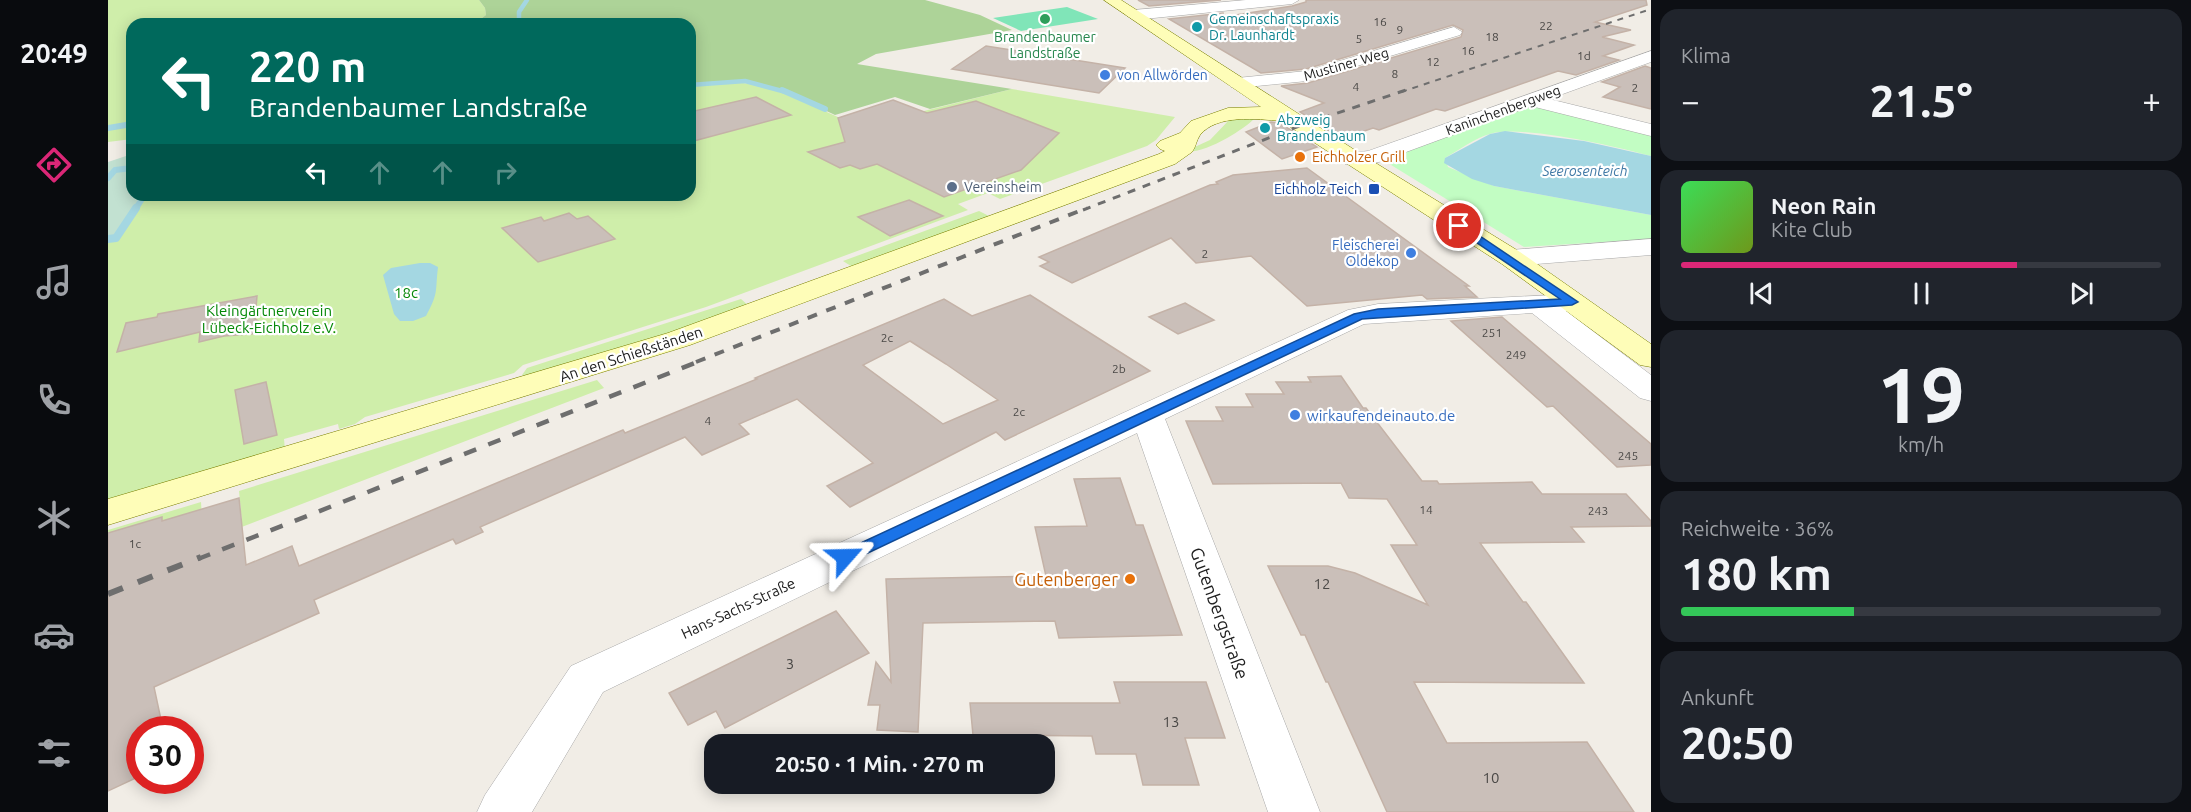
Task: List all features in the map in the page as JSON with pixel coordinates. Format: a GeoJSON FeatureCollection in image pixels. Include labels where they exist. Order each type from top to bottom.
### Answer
{"type":"FeatureCollection","features":[{"type":"Feature","properties":{"kind":"street"},"geometry":{"type":"LineString","coordinates":[[1111,0],[1238,93],[1288,116],[1511,258],[1651,358]]}},
{"type":"Feature","properties":{"kind":"street"},"geometry":{"type":"LineString","coordinates":[[1134,15],[1292,0]]}},
{"type":"Feature","properties":{"kind":"street","name":"Mustiner Weg"},"geometry":{"type":"LineString","coordinates":[[1238,93],[1307,76],[1454,32]]}},
{"type":"Feature","properties":{"kind":"street","name":"Kaninchenbergweg"},"geometry":{"type":"LineString","coordinates":[[1353,159],[1371,157],[1651,56]]}},
{"type":"Feature","properties":{"kind":"street"},"geometry":{"type":"LineString","coordinates":[[1198,127],[1197,113],[1238,93]]}},
{"type":"Feature","properties":{"kind":"street","name":"An den Schießständen"},"geometry":{"type":"LineString","coordinates":[[108,512],[679,339],[1143,167],[1168,144],[1232,105],[1238,93]]}},
{"type":"Feature","properties":{"kind":"street"},"geometry":{"type":"LineString","coordinates":[[1530,100],[1651,130]]}},
{"type":"Feature","properties":{"kind":"street","name":"An den Schießständen"},"geometry":{"type":"LineString","coordinates":[[1198,127],[1241,112],[1288,116]]}},
{"type":"Feature","properties":{"kind":"street"},"geometry":{"type":"LineString","coordinates":[[1511,258],[1651,247]]}},
{"type":"Feature","properties":{"kind":"street","name":"Hans-Sachs-Straße"},"geometry":{"type":"LineString","coordinates":[[503,812],[587,679],[1358,316],[1572,302]]}},
{"type":"Feature","properties":{"kind":"street"},"geometry":{"type":"LineString","coordinates":[[1539,303],[1651,391]]}},
{"type":"Feature","properties":{"kind":"street","name":"Gutenbergstraße"},"geometry":{"type":"LineString","coordinates":[[1147,415],[1294,812]]}},
{"type":"Feature","properties":{"kind":"green space"},"geometry":{"type":"Polygon","coordinates":[[[108,0],[479,0],[485,8],[486,15],[482,18],[126,18],[126,140],[108,142],[108,0]]]}},
{"type":"Feature","properties":{"kind":"green space"},"geometry":{"type":"Polygon","coordinates":[[[479,0],[925,0],[980,15],[1012,30],[876,54],[857,64],[1012,89],[930,109],[895,97],[835,115],[765,86],[731,82],[696,86],[696,18],[482,18],[486,15],[485,8],[479,0]]]}},
{"type":"Feature","properties":{"kind":"green space","name":"Brandenbaumer Landstraße"},"geometry":{"type":"Polygon","coordinates":[[[1067,7],[1098,19],[1021,31],[993,18],[1067,7]]]}},
{"type":"Feature","properties":{"kind":"green space","name":"Kleingärtnerverein Lübeck-Eichholz e.V."},"geometry":{"type":"Polygon","coordinates":[[[726,81],[769,86],[860,127],[1012,89],[1175,117],[1156,140],[1147,146],[1000,199],[988,193],[958,204],[968,210],[706,307],[523,365],[514,373],[365,417],[355,424],[339,429],[338,424],[284,439],[285,450],[108,502],[108,241],[118,239],[143,201],[696,201],[696,86],[726,81]]]}},
{"type":"Feature","properties":{"kind":"green space"},"geometry":{"type":"Polygon","coordinates":[[[1533,106],[1651,135],[1651,156],[1545,134],[1504,132],[1490,134],[1467,144],[1445,158],[1448,167],[1494,186],[1651,215],[1651,239],[1524,247],[1383,160],[1533,106]]]}},
{"type":"Feature","properties":{"kind":"green space"},"geometry":{"type":"Polygon","coordinates":[[[1256,117],[1223,140],[1202,149],[1186,151],[1210,140],[1231,118],[1256,117]]]}},
{"type":"Feature","properties":{"kind":"green space"},"geometry":{"type":"Polygon","coordinates":[[[126,156],[126,201],[143,201],[118,239],[108,241],[108,162],[126,156]]]}},
{"type":"Feature","properties":{"kind":"green space"},"geometry":{"type":"Polygon","coordinates":[[[979,211],[991,217],[854,268],[843,261],[979,211]]]}},
{"type":"Feature","properties":{"kind":"green space"},"geometry":{"type":"Polygon","coordinates":[[[741,299],[750,307],[532,377],[522,375],[527,368],[741,299]]]}},
{"type":"Feature","properties":{"kind":"green space"},"geometry":{"type":"Polygon","coordinates":[[[597,380],[604,388],[195,545],[108,575],[162,517],[108,533],[108,530],[201,502],[203,534],[242,522],[239,491],[597,380]]]}},
{"type":"Feature","properties":{"kind":"water","name":"Seerosenteich"},"geometry":{"type":"Polygon","coordinates":[[[1505,131],[1584,141],[1651,156],[1651,215],[1494,186],[1472,179],[1444,163],[1445,158],[1490,134],[1505,131]]]}},
{"type":"Feature","properties":{"kind":"water"},"geometry":{"type":"Polygon","coordinates":[[[430,263],[438,267],[433,302],[426,316],[413,321],[400,321],[394,314],[383,275],[391,268],[430,263]]]}},
{"type":"Feature","properties":{"kind":"building"},"geometry":{"type":"Polygon","coordinates":[[[1138,0],[1221,0],[1149,6],[1138,0]]]}},
{"type":"Feature","properties":{"kind":"building"},"geometry":{"type":"Polygon","coordinates":[[[1306,0],[1646,0],[1647,5],[1595,22],[1631,30],[1602,37],[1634,45],[1603,56],[1619,60],[1576,75],[1558,71],[1445,111],[1436,109],[1379,130],[1373,128],[1341,139],[1300,112],[1324,103],[1281,86],[1308,83],[1461,37],[1463,30],[1453,25],[1306,69],[1261,73],[1169,19],[1223,13],[1223,17],[1292,6],[1306,2],[1306,0]]]}},
{"type":"Feature","properties":{"kind":"building"},"geometry":{"type":"Polygon","coordinates":[[[986,46],[1125,68],[1099,93],[952,69],[986,46]]]}},
{"type":"Feature","properties":{"kind":"building"},"geometry":{"type":"Polygon","coordinates":[[[1645,66],[1651,68],[1651,109],[1603,97],[1620,87],[1602,82],[1645,66]]]}},
{"type":"Feature","properties":{"kind":"building"},"geometry":{"type":"Polygon","coordinates":[[[756,97],[791,115],[696,140],[696,111],[756,97]]]}},
{"type":"Feature","properties":{"kind":"building"},"geometry":{"type":"Polygon","coordinates":[[[893,100],[927,113],[976,101],[1059,133],[1021,170],[944,197],[877,164],[860,169],[850,165],[840,168],[808,152],[845,142],[838,118],[893,100]]]}},
{"type":"Feature","properties":{"kind":"building"},"geometry":{"type":"Polygon","coordinates":[[[1271,122],[1280,123],[1317,147],[1282,159],[1246,132],[1271,122]]]}},
{"type":"Feature","properties":{"kind":"building"},"geometry":{"type":"Polygon","coordinates":[[[1307,168],[1469,286],[1465,286],[1477,297],[1427,299],[1422,295],[1307,306],[1251,256],[1196,263],[1171,238],[1072,283],[1040,266],[1049,262],[1039,257],[1210,185],[1218,184],[1216,182],[1233,175],[1307,168]]]}},
{"type":"Feature","properties":{"kind":"building"},"geometry":{"type":"Polygon","coordinates":[[[909,200],[943,216],[890,236],[858,217],[909,200]]]}},
{"type":"Feature","properties":{"kind":"building"},"geometry":{"type":"Polygon","coordinates":[[[569,213],[577,219],[588,216],[615,239],[538,262],[502,228],[541,217],[544,221],[569,213]]]}},
{"type":"Feature","properties":{"kind":"building"},"geometry":{"type":"Polygon","coordinates":[[[1030,295],[1150,371],[1005,440],[996,432],[850,507],[827,486],[873,463],[797,399],[739,424],[749,434],[702,455],[685,437],[480,527],[483,532],[456,544],[453,539],[314,600],[319,613],[154,687],[160,716],[126,716],[126,783],[108,791],[108,533],[162,517],[162,521],[239,498],[246,565],[292,546],[299,566],[623,430],[625,433],[757,379],[755,378],[944,299],[972,316],[1030,295]],[[910,341],[863,365],[943,424],[998,400],[910,341]]]}},
{"type":"Feature","properties":{"kind":"building"},"geometry":{"type":"Polygon","coordinates":[[[257,296],[255,319],[275,332],[224,336],[199,342],[200,332],[117,352],[126,323],[157,317],[158,314],[257,296]]]}},
{"type":"Feature","properties":{"kind":"building"},"geometry":{"type":"Polygon","coordinates":[[[1185,303],[1214,320],[1178,334],[1149,317],[1185,303]]]}},
{"type":"Feature","properties":{"kind":"building"},"geometry":{"type":"Polygon","coordinates":[[[1502,317],[1651,444],[1651,465],[1617,467],[1553,406],[1547,407],[1451,321],[1502,317]]]}},
{"type":"Feature","properties":{"kind":"building"},"geometry":{"type":"Polygon","coordinates":[[[1341,376],[1363,408],[1366,408],[1422,481],[1437,481],[1439,484],[1532,482],[1542,494],[1626,494],[1651,521],[1651,526],[1571,527],[1584,542],[1480,543],[1584,683],[1414,682],[1447,743],[1587,742],[1634,812],[1387,812],[1328,682],[1305,635],[1301,635],[1268,566],[1328,566],[1355,573],[1428,605],[1391,545],[1417,545],[1387,499],[1349,498],[1341,483],[1213,484],[1186,421],[1223,421],[1216,407],[1253,407],[1246,394],[1284,394],[1276,382],[1311,382],[1308,377],[1341,376]]]}},
{"type":"Feature","properties":{"kind":"building"},"geometry":{"type":"Polygon","coordinates":[[[266,382],[277,435],[244,444],[235,390],[266,382]]]}},
{"type":"Feature","properties":{"kind":"building"},"geometry":{"type":"Polygon","coordinates":[[[1120,478],[1136,525],[1143,525],[1182,635],[1059,638],[1055,621],[923,623],[918,732],[877,730],[880,705],[868,705],[876,662],[891,682],[886,579],[1046,576],[1035,527],[1087,526],[1074,479],[1120,478]]]}},
{"type":"Feature","properties":{"kind":"building"},"geometry":{"type":"Polygon","coordinates":[[[836,611],[869,653],[725,728],[716,711],[688,725],[669,693],[836,611]]]}},
{"type":"Feature","properties":{"kind":"building"},"geometry":{"type":"Polygon","coordinates":[[[1114,682],[1206,682],[1225,738],[1185,738],[1199,785],[1143,785],[1136,754],[1096,754],[1092,736],[973,734],[970,703],[1120,703],[1114,682]]]}},
{"type":"Feature","properties":{"kind":"waterway"},"geometry":{"type":"LineString","coordinates":[[519,18],[519,12],[527,0]]}},
{"type":"Feature","properties":{"kind":"waterway"},"geometry":{"type":"LineString","coordinates":[[696,85],[745,81],[786,92]]}},
{"type":"Feature","properties":{"kind":"waterway"},"geometry":{"type":"LineString","coordinates":[[782,90],[825,109]]}},
{"type":"Feature","properties":{"kind":"waterway"},"geometry":{"type":"LineString","coordinates":[[108,128],[126,125]]}},
{"type":"Feature","properties":{"kind":"waterway"},"geometry":{"type":"LineString","coordinates":[[108,178],[115,170],[126,169]]}},
{"type":"Feature","properties":{"kind":"waterway"},"geometry":{"type":"LineString","coordinates":[[135,210],[141,201]]}},
{"type":"Feature","properties":{"kind":"waterway"},"geometry":{"type":"LineString","coordinates":[[108,239],[116,238],[136,208]]}},
{"type":"Feature","properties":{"kind":"railway"},"geometry":{"type":"LineString","coordinates":[[1401,92],[1651,9]]}},
{"type":"Feature","properties":{"kind":"railway"},"geometry":{"type":"LineString","coordinates":[[1083,210],[1302,125],[1406,90]]}},
{"type":"Feature","properties":{"kind":"railway"},"geometry":{"type":"LineString","coordinates":[[696,362],[1087,208]]}},
{"type":"Feature","properties":{"kind":"railway"},"geometry":{"type":"LineString","coordinates":[[198,559],[700,361]]}},
{"type":"Feature","properties":{"kind":"railway"},"geometry":{"type":"LineString","coordinates":[[108,594],[201,557]]}},
{"type":"Feature","properties":{"kind":"place","name":"Brandenbaumer Landstraße"},"geometry":{"type":"Point","coordinates":[1045,19]}},
{"type":"Feature","properties":{"kind":"place","name":"Gemeinschaftspraxis Dr. Launhardt"},"geometry":{"type":"Point","coordinates":[1197,27]}},
{"type":"Feature","properties":{"kind":"place","name":"von Allwörden"},"geometry":{"type":"Point","coordinates":[1105,75]}},
{"type":"Feature","properties":{"kind":"place","name":"Abzweig Brandenbaum"},"geometry":{"type":"Point","coordinates":[1265,128]}},
{"type":"Feature","properties":{"kind":"place","name":"Eichholzer Grill"},"geometry":{"type":"Point","coordinates":[1300,157]}},
{"type":"Feature","properties":{"kind":"place","name":"Vereinsheim"},"geometry":{"type":"Point","coordinates":[952,187]}},
{"type":"Feature","properties":{"kind":"place","name":"Eichholz Teich"},"geometry":{"type":"Point","coordinates":[1374,189]}},
{"type":"Feature","properties":{"kind":"place","name":"Fleischerei Oldekop"},"geometry":{"type":"Point","coordinates":[1411,253]}},
{"type":"Feature","properties":{"kind":"place","name":"wirkaufendeinauto.de"},"geometry":{"type":"Point","coordinates":[1295,415]}},
{"type":"Feature","properties":{"kind":"place","name":"Gutenberger"},"geometry":{"type":"Point","coordinates":[1130,579]}},
{"type":"Feature","properties":{"kind":"route"},"geometry":{"type":"LineString","coordinates":[[845,557],[1358,316],[1572,302],[1511,258],[1459,226]]}},
{"type":"Feature","properties":{"kind":"park label","name":"18c"},"geometry":{"type":"Point","coordinates":[406,292]}}]}
